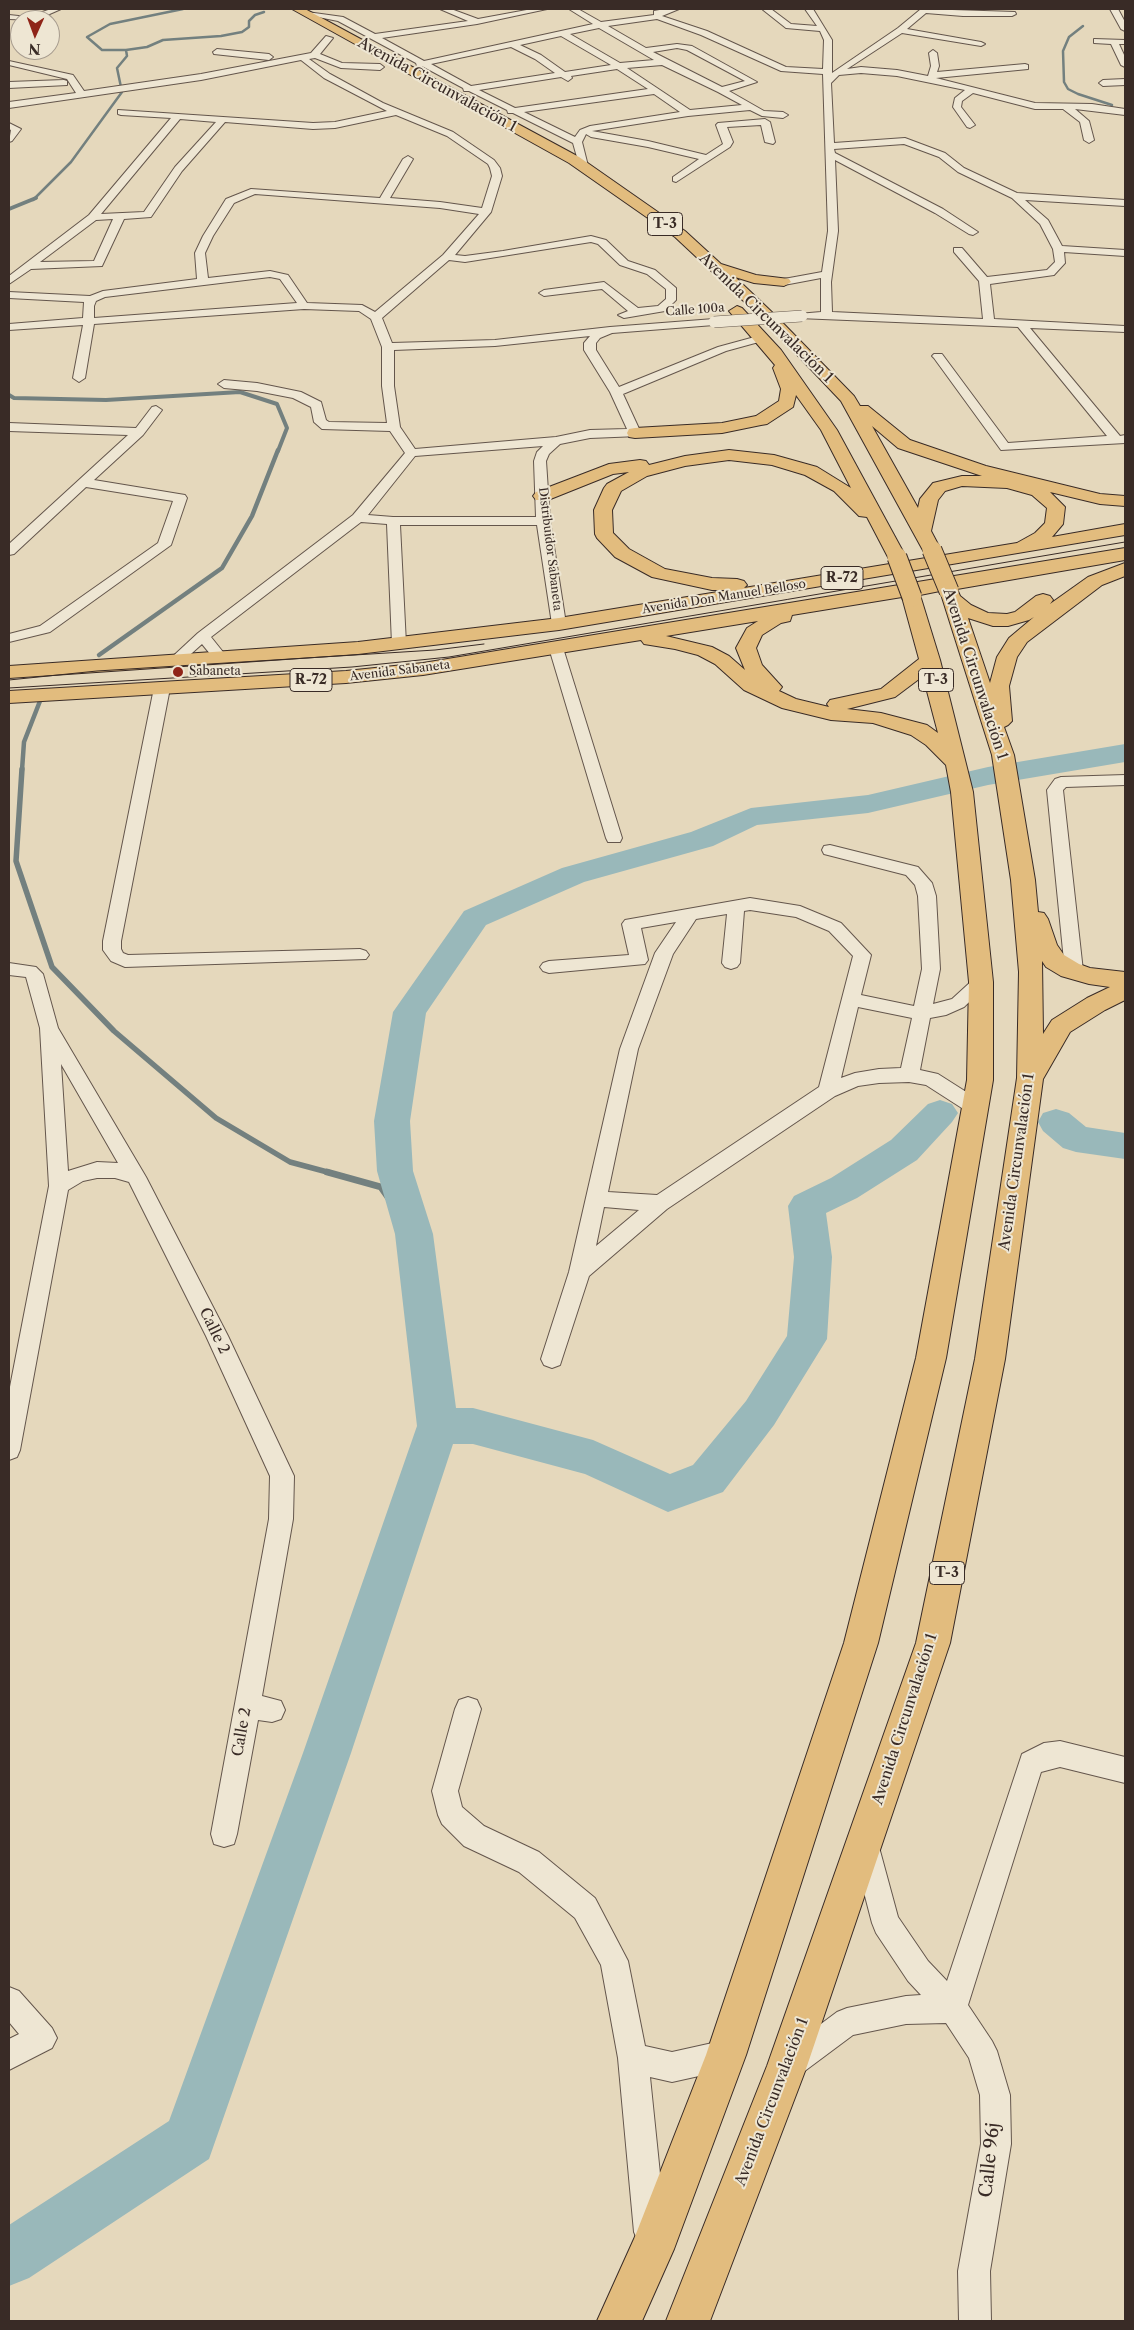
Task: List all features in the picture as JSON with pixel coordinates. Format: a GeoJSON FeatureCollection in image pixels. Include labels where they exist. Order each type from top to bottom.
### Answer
{"type":"FeatureCollection","features":[{"type":"Feature","properties":{"kind":"main road","name":"Avenida Circunvalación 1"},"geometry":{"type":"LineString","coordinates":[[296,12],[329,38],[557,165],[663,236],[684,257]]}},
{"type":"Feature","properties":{"kind":"main road","name":"Avenida Circunvalación 1"},"geometry":{"type":"LineString","coordinates":[[296,12],[404,67],[582,166],[680,234],[762,311],[848,398],[922,530],[951,595],[1003,754],[1009,789],[1023,880],[1031,972],[1030,1078],[990,1359],[933,1643],[787,2066],[688,2321]]}},
{"type":"Feature","properties":{"kind":"main road"},"geometry":{"type":"LineString","coordinates":[[712,264],[754,279],[784,282]]}},
{"type":"Feature","properties":{"kind":"main road"},"geometry":{"type":"LineString","coordinates":[[762,311],[766,292],[784,282]]}},
{"type":"Feature","properties":{"kind":"main road","name":"Avenida Circunvalación 1"},"geometry":{"type":"LineString","coordinates":[[619,2321],[652,2249],[726,2055],[861,1643],[931,1358],[980,1080],[981,982],[960,778],[912,597],[886,534],[829,430],[775,353],[725,300]]}},
{"type":"Feature","properties":{"kind":"main road"},"geometry":{"type":"LineString","coordinates":[[635,433],[722,428],[761,420],[787,403],[789,389],[775,353]]}},
{"type":"Feature","properties":{"kind":"main road"},"geometry":{"type":"LineString","coordinates":[[848,398],[904,444],[980,470],[1100,499],[1125,501]]}},
{"type":"Feature","properties":{"kind":"main road"},"geometry":{"type":"LineString","coordinates":[[542,496],[609,469],[729,455],[774,460],[811,471],[840,487],[886,534]]}},
{"type":"Feature","properties":{"kind":"main road"},"geometry":{"type":"LineString","coordinates":[[685,461],[641,472],[613,488],[603,510],[604,534],[622,553],[659,573],[712,584],[793,586]]}},
{"type":"Feature","properties":{"kind":"main road"},"geometry":{"type":"LineString","coordinates":[[922,530],[929,499],[939,486],[962,481],[986,480],[1008,483],[1038,491],[1056,508],[1054,524],[1042,537],[1013,550]]}},
{"type":"Feature","properties":{"kind":"main road","name":"Avenida Don Manuel Belloso"},"geometry":{"type":"LineString","coordinates":[[559,624],[1125,530]]}},
{"type":"Feature","properties":{"kind":"main road","name":"Avenida Don Manuel Belloso"},"geometry":{"type":"LineString","coordinates":[[611,639],[1125,554]]}},
{"type":"Feature","properties":{"kind":"main road"},"geometry":{"type":"LineString","coordinates":[[1003,754],[999,686],[1007,657],[1019,638],[1054,610],[1096,582],[1125,568]]}},
{"type":"Feature","properties":{"kind":"main road"},"geometry":{"type":"LineString","coordinates":[[951,595],[964,608],[981,616],[1008,620],[1022,616],[1055,591],[1056,586],[1047,577],[1034,574],[1012,574]]}},
{"type":"Feature","properties":{"kind":"main road"},"geometry":{"type":"LineString","coordinates":[[834,603],[774,620],[754,632],[746,648],[752,665],[760,677],[771,686],[800,698],[840,704],[865,700],[888,693],[930,660]]}},
{"type":"Feature","properties":{"kind":"main road","name":"Avenida Sabaneta"},"geometry":{"type":"LineString","coordinates":[[9,672],[399,644],[559,624]]}},
{"type":"Feature","properties":{"kind":"main road"},"geometry":{"type":"LineString","coordinates":[[611,639],[676,642],[706,651],[722,660],[751,686],[789,704],[831,714],[874,717],[898,722],[918,730],[934,740],[960,778]]}},
{"type":"Feature","properties":{"kind":"main road","name":"Avenida Sabaneta"},"geometry":{"type":"LineString","coordinates":[[9,697],[346,677],[423,669],[611,639]]}},
{"type":"Feature","properties":{"kind":"main road"},"geometry":{"type":"LineString","coordinates":[[1023,880],[1045,946],[1055,961],[1089,976],[1125,980]]}},
{"type":"Feature","properties":{"kind":"main road"},"geometry":{"type":"LineString","coordinates":[[1030,1078],[1060,1026],[1096,1004],[1125,990]]}},
{"type":"Feature","properties":{"kind":"street"},"geometry":{"type":"LineString","coordinates":[[9,17],[29,20],[54,9]]}},
{"type":"Feature","properties":{"kind":"street"},"geometry":{"type":"LineString","coordinates":[[375,9],[382,9]]}},
{"type":"Feature","properties":{"kind":"street"},"geometry":{"type":"LineString","coordinates":[[444,9],[477,22]]}},
{"type":"Feature","properties":{"kind":"street"},"geometry":{"type":"LineString","coordinates":[[509,9],[522,14]]}},
{"type":"Feature","properties":{"kind":"street"},"geometry":{"type":"LineString","coordinates":[[353,40],[477,22],[543,9]]}},
{"type":"Feature","properties":{"kind":"street"},"geometry":{"type":"LineString","coordinates":[[573,9],[663,62],[702,80],[751,107],[764,118],[770,142]]}},
{"type":"Feature","properties":{"kind":"street"},"geometry":{"type":"LineString","coordinates":[[658,17],[657,12],[675,9]]}},
{"type":"Feature","properties":{"kind":"street"},"geometry":{"type":"LineString","coordinates":[[766,9],[789,26],[824,29]]}},
{"type":"Feature","properties":{"kind":"street"},"geometry":{"type":"LineString","coordinates":[[809,9],[824,29],[828,40],[833,231],[828,274],[827,315]]}},
{"type":"Feature","properties":{"kind":"street"},"geometry":{"type":"LineString","coordinates":[[830,76],[902,30],[925,9],[963,14],[1012,14]]}},
{"type":"Feature","properties":{"kind":"street"},"geometry":{"type":"LineString","coordinates":[[1114,9],[1125,28]]}},
{"type":"Feature","properties":{"kind":"street"},"geometry":{"type":"LineString","coordinates":[[296,12],[340,19],[376,36],[513,111],[577,142]]}},
{"type":"Feature","properties":{"kind":"street"},"geometry":{"type":"LineString","coordinates":[[963,14],[976,23]]}},
{"type":"Feature","properties":{"kind":"street"},"geometry":{"type":"LineString","coordinates":[[404,67],[600,25],[658,17],[704,33],[784,70],[830,76],[861,70],[918,77],[1035,106],[1103,108],[1125,112]]}},
{"type":"Feature","properties":{"kind":"street"},"geometry":{"type":"LineString","coordinates":[[902,30],[982,44]]}},
{"type":"Feature","properties":{"kind":"street"},"geometry":{"type":"LineString","coordinates":[[562,33],[619,66],[688,114]]}},
{"type":"Feature","properties":{"kind":"street"},"geometry":{"type":"LineString","coordinates":[[316,55],[315,52],[329,38]]}},
{"type":"Feature","properties":{"kind":"street"},"geometry":{"type":"LineString","coordinates":[[1097,41],[1125,42]]}},
{"type":"Feature","properties":{"kind":"street"},"geometry":{"type":"LineString","coordinates":[[1114,42],[1125,64]]}},
{"type":"Feature","properties":{"kind":"street"},"geometry":{"type":"LineString","coordinates":[[512,44],[538,57],[563,74],[584,92],[608,106]]}},
{"type":"Feature","properties":{"kind":"street"},"geometry":{"type":"LineString","coordinates":[[645,51],[676,46],[689,48],[753,82],[721,90]]}},
{"type":"Feature","properties":{"kind":"street"},"geometry":{"type":"LineString","coordinates":[[217,52],[290,60]]}},
{"type":"Feature","properties":{"kind":"street"},"geometry":{"type":"LineString","coordinates":[[932,76],[935,66],[933,53]]}},
{"type":"Feature","properties":{"kind":"street"},"geometry":{"type":"LineString","coordinates":[[9,105],[201,77],[316,55],[341,65],[380,67]]}},
{"type":"Feature","properties":{"kind":"street"},"geometry":{"type":"LineString","coordinates":[[303,58],[327,76],[380,105],[450,134],[491,162],[496,168],[497,176],[486,212],[447,257],[376,317]]}},
{"type":"Feature","properties":{"kind":"street"},"geometry":{"type":"LineString","coordinates":[[448,92],[619,66],[663,62]]}},
{"type":"Feature","properties":{"kind":"street"},"geometry":{"type":"LineString","coordinates":[[9,63],[70,77],[81,94]]}},
{"type":"Feature","properties":{"kind":"street"},"geometry":{"type":"LineString","coordinates":[[918,77],[1025,67]]}},
{"type":"Feature","properties":{"kind":"street"},"geometry":{"type":"LineString","coordinates":[[684,83],[702,80]]}},
{"type":"Feature","properties":{"kind":"street"},"geometry":{"type":"LineString","coordinates":[[9,85],[74,82]]}},
{"type":"Feature","properties":{"kind":"street"},"geometry":{"type":"LineString","coordinates":[[1103,82],[1125,82]]}},
{"type":"Feature","properties":{"kind":"street"},"geometry":{"type":"LineString","coordinates":[[490,114],[513,111],[584,92],[652,89],[667,85]]}},
{"type":"Feature","properties":{"kind":"street"},"geometry":{"type":"LineString","coordinates":[[970,125],[957,107],[958,100],[971,90]]}},
{"type":"Feature","properties":{"kind":"street"},"geometry":{"type":"LineString","coordinates":[[582,132],[640,121],[751,107]]}},
{"type":"Feature","properties":{"kind":"street"},"geometry":{"type":"LineString","coordinates":[[1066,107],[1084,121],[1089,140]]}},
{"type":"Feature","properties":{"kind":"street"},"geometry":{"type":"LineString","coordinates":[[121,112],[322,126],[397,112]]}},
{"type":"Feature","properties":{"kind":"street"},"geometry":{"type":"LineString","coordinates":[[624,113],[640,121]]}},
{"type":"Feature","properties":{"kind":"street"},"geometry":{"type":"LineString","coordinates":[[676,179],[727,145],[721,125],[783,115]]}},
{"type":"Feature","properties":{"kind":"street"},"geometry":{"type":"LineString","coordinates":[[9,281],[93,217],[178,116]]}},
{"type":"Feature","properties":{"kind":"street"},"geometry":{"type":"LineString","coordinates":[[93,217],[147,214],[178,169],[223,119]]}},
{"type":"Feature","properties":{"kind":"street"},"geometry":{"type":"LineString","coordinates":[[9,126],[16,129],[9,139]]}},
{"type":"Feature","properties":{"kind":"street"},"geometry":{"type":"LineString","coordinates":[[582,132],[648,144],[706,158]]}},
{"type":"Feature","properties":{"kind":"street"},"geometry":{"type":"LineString","coordinates":[[582,132],[577,142],[582,166]]}},
{"type":"Feature","properties":{"kind":"street"},"geometry":{"type":"LineString","coordinates":[[830,150],[906,141],[942,155],[961,170],[1015,196],[1044,222],[1058,249],[1060,263],[1050,274],[984,281]]}},
{"type":"Feature","properties":{"kind":"street"},"geometry":{"type":"LineString","coordinates":[[830,150],[939,211],[972,232]]}},
{"type":"Feature","properties":{"kind":"street"},"geometry":{"type":"LineString","coordinates":[[384,200],[408,159]]}},
{"type":"Feature","properties":{"kind":"street"},"geometry":{"type":"LineString","coordinates":[[203,281],[200,252],[230,201],[254,191],[440,204],[486,212]]}},
{"type":"Feature","properties":{"kind":"street"},"geometry":{"type":"LineString","coordinates":[[1015,196],[1125,203]]}},
{"type":"Feature","properties":{"kind":"street"},"geometry":{"type":"LineString","coordinates":[[28,266],[98,264],[120,216]]}},
{"type":"Feature","properties":{"kind":"street"},"geometry":{"type":"LineString","coordinates":[[447,257],[465,259],[591,239],[602,242],[624,263],[651,272],[671,288],[671,300],[661,309],[636,312],[583,324],[543,338]]}},
{"type":"Feature","properties":{"kind":"street"},"geometry":{"type":"LineString","coordinates":[[1058,249],[1125,253]]}},
{"type":"Feature","properties":{"kind":"street"},"geometry":{"type":"LineString","coordinates":[[958,250],[984,281],[989,324]]}},
{"type":"Feature","properties":{"kind":"street"},"geometry":{"type":"LineString","coordinates":[[9,295],[91,299],[118,291],[276,274],[284,278],[304,306]]}},
{"type":"Feature","properties":{"kind":"street"},"geometry":{"type":"LineString","coordinates":[[784,282],[828,274]]}},
{"type":"Feature","properties":{"kind":"street"},"geometry":{"type":"LineString","coordinates":[[544,293],[604,286],[636,312]]}},
{"type":"Feature","properties":{"kind":"street"},"geometry":{"type":"LineString","coordinates":[[79,378],[89,322],[88,306],[91,299]]}},
{"type":"Feature","properties":{"kind":"street"},"geometry":{"type":"LineString","coordinates":[[9,327],[304,306],[362,308],[376,317],[388,347],[388,386],[394,427],[411,453]]}},
{"type":"Feature","properties":{"kind":"street","name":"Calle 100a"},"geometry":{"type":"LineString","coordinates":[[388,347],[495,343],[610,330],[827,315],[1125,329]]}},
{"type":"Feature","properties":{"kind":"street"},"geometry":{"type":"LineString","coordinates":[[1022,325],[1120,439]]}},
{"type":"Feature","properties":{"kind":"street"},"geometry":{"type":"LineString","coordinates":[[177,659],[203,636],[358,518],[411,453],[556,440],[590,434],[635,433],[616,392],[590,350],[590,343],[596,336],[610,330]]}},
{"type":"Feature","properties":{"kind":"street"},"geometry":{"type":"LineString","coordinates":[[616,392],[722,349],[762,338]]}},
{"type":"Feature","properties":{"kind":"street"},"geometry":{"type":"LineString","coordinates":[[938,356],[1005,447],[1120,439]]}},
{"type":"Feature","properties":{"kind":"street"},"geometry":{"type":"LineString","coordinates":[[224,384],[257,387],[297,395],[316,405],[320,422],[326,426],[394,427]]}},
{"type":"Feature","properties":{"kind":"street"},"geometry":{"type":"LineString","coordinates":[[9,551],[139,432],[156,410]]}},
{"type":"Feature","properties":{"kind":"street"},"geometry":{"type":"LineString","coordinates":[[9,427],[139,432]]}},
{"type":"Feature","properties":{"kind":"street","name":"Distribuidor Sabaneta"},"geometry":{"type":"LineString","coordinates":[[556,440],[543,452],[540,461],[543,521],[559,624]]}},
{"type":"Feature","properties":{"kind":"street"},"geometry":{"type":"LineString","coordinates":[[9,638],[45,629],[164,545],[180,498],[85,483]]}},
{"type":"Feature","properties":{"kind":"street"},"geometry":{"type":"LineString","coordinates":[[358,518],[393,521],[543,521]]}},
{"type":"Feature","properties":{"kind":"street"},"geometry":{"type":"LineString","coordinates":[[393,521],[399,644]]}},
{"type":"Feature","properties":{"kind":"street"},"geometry":{"type":"LineString","coordinates":[[203,636],[220,657]]}},
{"type":"Feature","properties":{"kind":"street"},"geometry":{"type":"LineString","coordinates":[[556,648],[614,838]]}},
{"type":"Feature","properties":{"kind":"street"},"geometry":{"type":"LineString","coordinates":[[162,688],[112,941],[112,950],[116,957],[125,961],[360,955]]}},
{"type":"Feature","properties":{"kind":"street"},"geometry":{"type":"LineString","coordinates":[[1074,971],[1055,790],[1061,782],[1125,780]]}},
{"type":"Feature","properties":{"kind":"street"},"geometry":{"type":"LineString","coordinates":[[830,850],[912,871],[923,883],[927,896],[931,969],[909,1076]]}},
{"type":"Feature","properties":{"kind":"street"},"geometry":{"type":"LineString","coordinates":[[639,960],[630,924],[736,906],[750,904],[800,912],[835,927],[862,955],[828,1092]]}},
{"type":"Feature","properties":{"kind":"street"},"geometry":{"type":"LineString","coordinates":[[731,963],[736,906]]}},
{"type":"Feature","properties":{"kind":"street"},"geometry":{"type":"LineString","coordinates":[[552,1360],[580,1272],[629,1049],[661,961],[690,914]]}},
{"type":"Feature","properties":{"kind":"street"},"geometry":{"type":"LineString","coordinates":[[550,967],[639,960],[661,961]]}},
{"type":"Feature","properties":{"kind":"street"},"geometry":{"type":"LineString","coordinates":[[9,968],[30,971],[34,974],[49,1028],[59,1186],[9,1450]]}},
{"type":"Feature","properties":{"kind":"street"},"geometry":{"type":"LineString","coordinates":[[851,999],[906,1012],[940,1010],[958,1003],[981,982]]}},
{"type":"Feature","properties":{"kind":"street","name":"Calle 2"},"geometry":{"type":"LineString","coordinates":[[49,1028],[136,1177],[217,1336],[282,1476],[281,1519],[260,1707],[224,1834]]}},
{"type":"Feature","properties":{"kind":"street"},"geometry":{"type":"LineString","coordinates":[[580,1272],[660,1203],[828,1092],[855,1080],[879,1076],[909,1076],[931,1079],[975,1106]]}},
{"type":"Feature","properties":{"kind":"street"},"geometry":{"type":"LineString","coordinates":[[59,1186],[77,1175],[97,1170],[115,1170],[136,1177]]}},
{"type":"Feature","properties":{"kind":"street"},"geometry":{"type":"LineString","coordinates":[[596,1199],[660,1203]]}},
{"type":"Feature","properties":{"kind":"street"},"geometry":{"type":"LineString","coordinates":[[468,1709],[446,1791],[451,1815],[474,1836],[529,1862],[585,1908],[614,1961],[633,2058],[652,2249]]}},
{"type":"Feature","properties":{"kind":"street"},"geometry":{"type":"LineString","coordinates":[[787,2066],[847,2022],[906,2010],[953,2008],[1031,1763],[1044,1756],[1060,1754],[1125,1770]]}},
{"type":"Feature","properties":{"kind":"street","name":"Calle 96j"},"geometry":{"type":"LineString","coordinates":[[865,1842],[886,1923],[918,1972],[953,2008],[982,2052],[995,2095],[996,2144],[974,2271],[975,2321]]}},
{"type":"Feature","properties":{"kind":"street"},"geometry":{"type":"LineString","coordinates":[[9,2001],[42,2038],[9,2056]]}},
{"type":"Feature","properties":{"kind":"street"},"geometry":{"type":"LineString","coordinates":[[633,2058],[672,2067],[726,2055]]}},
{"type":"Feature","properties":{"kind":"waterway"},"geometry":{"type":"LineString","coordinates":[[126,50],[102,50],[87,37],[110,24],[183,9]]}},
{"type":"Feature","properties":{"kind":"waterway"},"geometry":{"type":"LineString","coordinates":[[126,50],[147,47],[163,40],[221,36],[242,32],[249,27],[249,21],[255,15],[264,12]]}},
{"type":"Feature","properties":{"kind":"waterway"},"geometry":{"type":"LineString","coordinates":[[1083,26],[1069,37],[1063,51],[1064,82],[1068,89],[1078,94],[1112,105]]}},
{"type":"Feature","properties":{"kind":"waterway"},"geometry":{"type":"LineString","coordinates":[[34,199],[71,162],[122,92],[117,68],[127,56],[126,50]]}},
{"type":"Feature","properties":{"kind":"waterway"},"geometry":{"type":"LineString","coordinates":[[9,209],[34,199]]}},
{"type":"Feature","properties":{"kind":"waterway"},"geometry":{"type":"LineString","coordinates":[[9,395],[14,398],[106,400],[240,392],[277,404],[287,428],[278,451]]}},
{"type":"Feature","properties":{"kind":"waterway"},"geometry":{"type":"LineString","coordinates":[[99,655],[222,568],[252,516],[278,450]]}},
{"type":"Feature","properties":{"kind":"waterway"},"geometry":{"type":"LineString","coordinates":[[22,770],[24,742],[40,701]]}},
{"type":"Feature","properties":{"kind":"waterway"},"geometry":{"type":"LineString","coordinates":[[438,1426],[414,1234],[395,1171],[392,1121],[410,1012],[475,918],[573,875],[702,839],[751,817],[868,804],[988,776],[1125,753]]}},
{"type":"Feature","properties":{"kind":"waterway"},"geometry":{"type":"LineString","coordinates":[[22,769],[16,861],[52,967],[114,1031],[216,1118],[290,1162],[331,1173]]}},
{"type":"Feature","properties":{"kind":"waterway"},"geometry":{"type":"LineString","coordinates":[[438,1426],[473,1426],[593,1458],[668,1493],[708,1479],[760,1413],[807,1339],[813,1257],[807,1206],[844,1188],[904,1150],[940,1113]]}},
{"type":"Feature","properties":{"kind":"waterway"},"geometry":{"type":"LineString","coordinates":[[1056,1122],[1076,1139],[1125,1146]]}},
{"type":"Feature","properties":{"kind":"waterway"},"geometry":{"type":"LineString","coordinates":[[327,1172],[381,1187],[414,1234]]}},
{"type":"Feature","properties":{"kind":"waterway"},"geometry":{"type":"LineString","coordinates":[[9,2258],[190,2140],[327,1753],[438,1426]]}},
{"type":"Feature","properties":{"kind":"tram line"},"geometry":{"type":"LineString","coordinates":[[9,688],[352,667],[449,657],[1125,542]]}},
{"type":"Feature","properties":{"kind":"tram line"},"geometry":{"type":"LineString","coordinates":[[9,680],[97,671],[435,650],[484,644]]}},
{"type":"Feature","properties":{"kind":"place","name":"Sabaneta"},"geometry":{"type":"Point","coordinates":[178,672]}}]}
